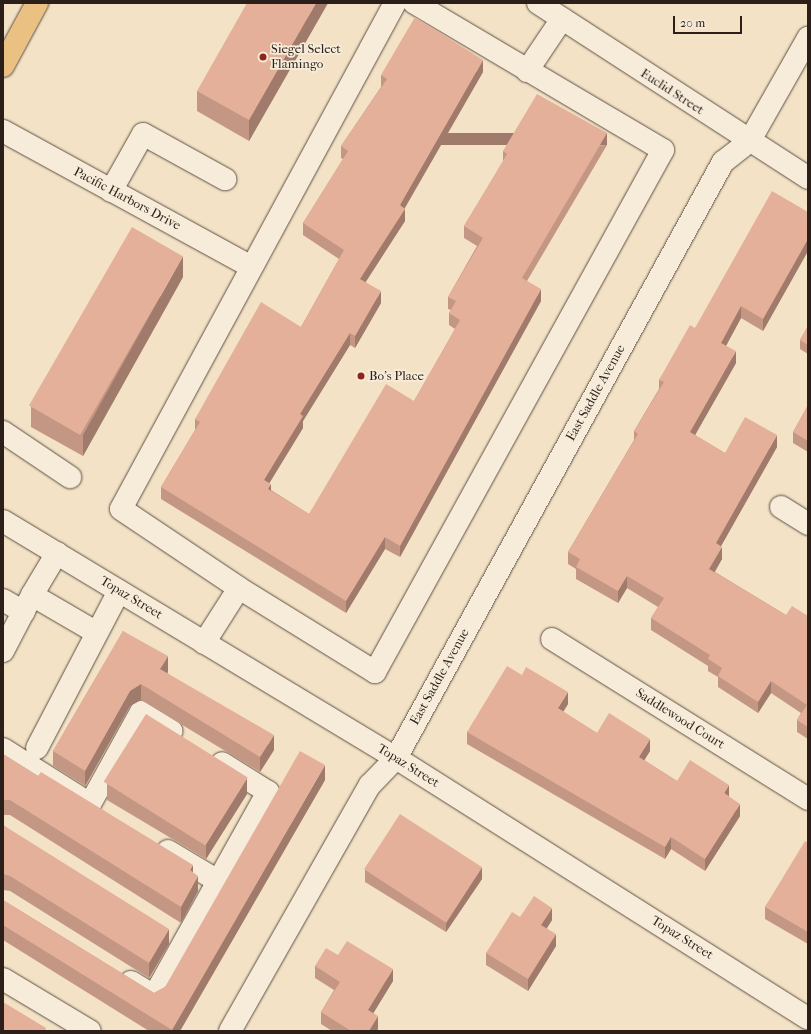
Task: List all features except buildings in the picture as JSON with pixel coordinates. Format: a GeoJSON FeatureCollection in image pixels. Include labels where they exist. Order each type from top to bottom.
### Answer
{"type":"FeatureCollection","features":[{"type":"Feature","properties":{"kind":"main road"},"geometry":{"type":"LineString","coordinates":[[3,66],[37,3]]}},
{"type":"Feature","properties":{"kind":"street"},"geometry":{"type":"LineString","coordinates":[[395,3],[121,509],[239,588],[375,672],[663,150],[414,3]]}},
{"type":"Feature","properties":{"kind":"street","name":"Euclid Street"},"geometry":{"type":"LineString","coordinates":[[538,3],[749,142],[808,178]]}},
{"type":"Feature","properties":{"kind":"street"},"geometry":{"type":"LineString","coordinates":[[527,71],[562,19]]}},
{"type":"Feature","properties":{"kind":"street","name":"East Saddle Avenue"},"geometry":{"type":"LineString","coordinates":[[230,1031],[370,785],[396,758],[724,162],[749,142],[808,38]]}},
{"type":"Feature","properties":{"kind":"street","name":"Pacific Harbors Drive"},"geometry":{"type":"LineString","coordinates":[[3,131],[251,267]]}},
{"type":"Feature","properties":{"kind":"street"},"geometry":{"type":"LineString","coordinates":[[112,191],[143,134],[225,179]]}},
{"type":"Feature","properties":{"kind":"street"},"geometry":{"type":"LineString","coordinates":[[3,432],[70,477]]}},
{"type":"Feature","properties":{"kind":"street"},"geometry":{"type":"LineString","coordinates":[[781,507],[808,524]]}},
{"type":"Feature","properties":{"kind":"street","name":"Topaz Street"},"geometry":{"type":"LineString","coordinates":[[3,521],[396,758],[808,1018]]}},
{"type":"Feature","properties":{"kind":"street"},"geometry":{"type":"LineString","coordinates":[[3,651],[28,603],[57,553]]}},
{"type":"Feature","properties":{"kind":"street"},"geometry":{"type":"LineString","coordinates":[[204,643],[239,588]]}},
{"type":"Feature","properties":{"kind":"street"},"geometry":{"type":"LineString","coordinates":[[36,748],[119,591]]}},
{"type":"Feature","properties":{"kind":"street"},"geometry":{"type":"LineString","coordinates":[[3,600],[28,603],[97,633]]}},
{"type":"Feature","properties":{"kind":"street","name":"Saddlewood Court"},"geometry":{"type":"LineString","coordinates":[[552,639],[808,799]]}},
{"type":"Feature","properties":{"kind":"street"},"geometry":{"type":"LineString","coordinates":[[90,804],[141,712],[268,792],[154,996],[114,971]]}},
{"type":"Feature","properties":{"kind":"street"},"geometry":{"type":"LineString","coordinates":[[3,749],[110,816]]}},
{"type":"Feature","properties":{"kind":"street"},"geometry":{"type":"LineString","coordinates":[[151,840],[218,882]]}},
{"type":"Feature","properties":{"kind":"street"},"geometry":{"type":"LineString","coordinates":[[165,927],[185,940]]}},
{"type":"Feature","properties":{"kind":"street"},"geometry":{"type":"LineString","coordinates":[[3,979],[90,1031]]}},
{"type":"Feature","properties":{"kind":"place","name":"Siegel Select Flamingo"},"geometry":{"type":"Point","coordinates":[263,57]}},
{"type":"Feature","properties":{"kind":"place","name":"Bo's Place"},"geometry":{"type":"Point","coordinates":[361,376]}}]}
